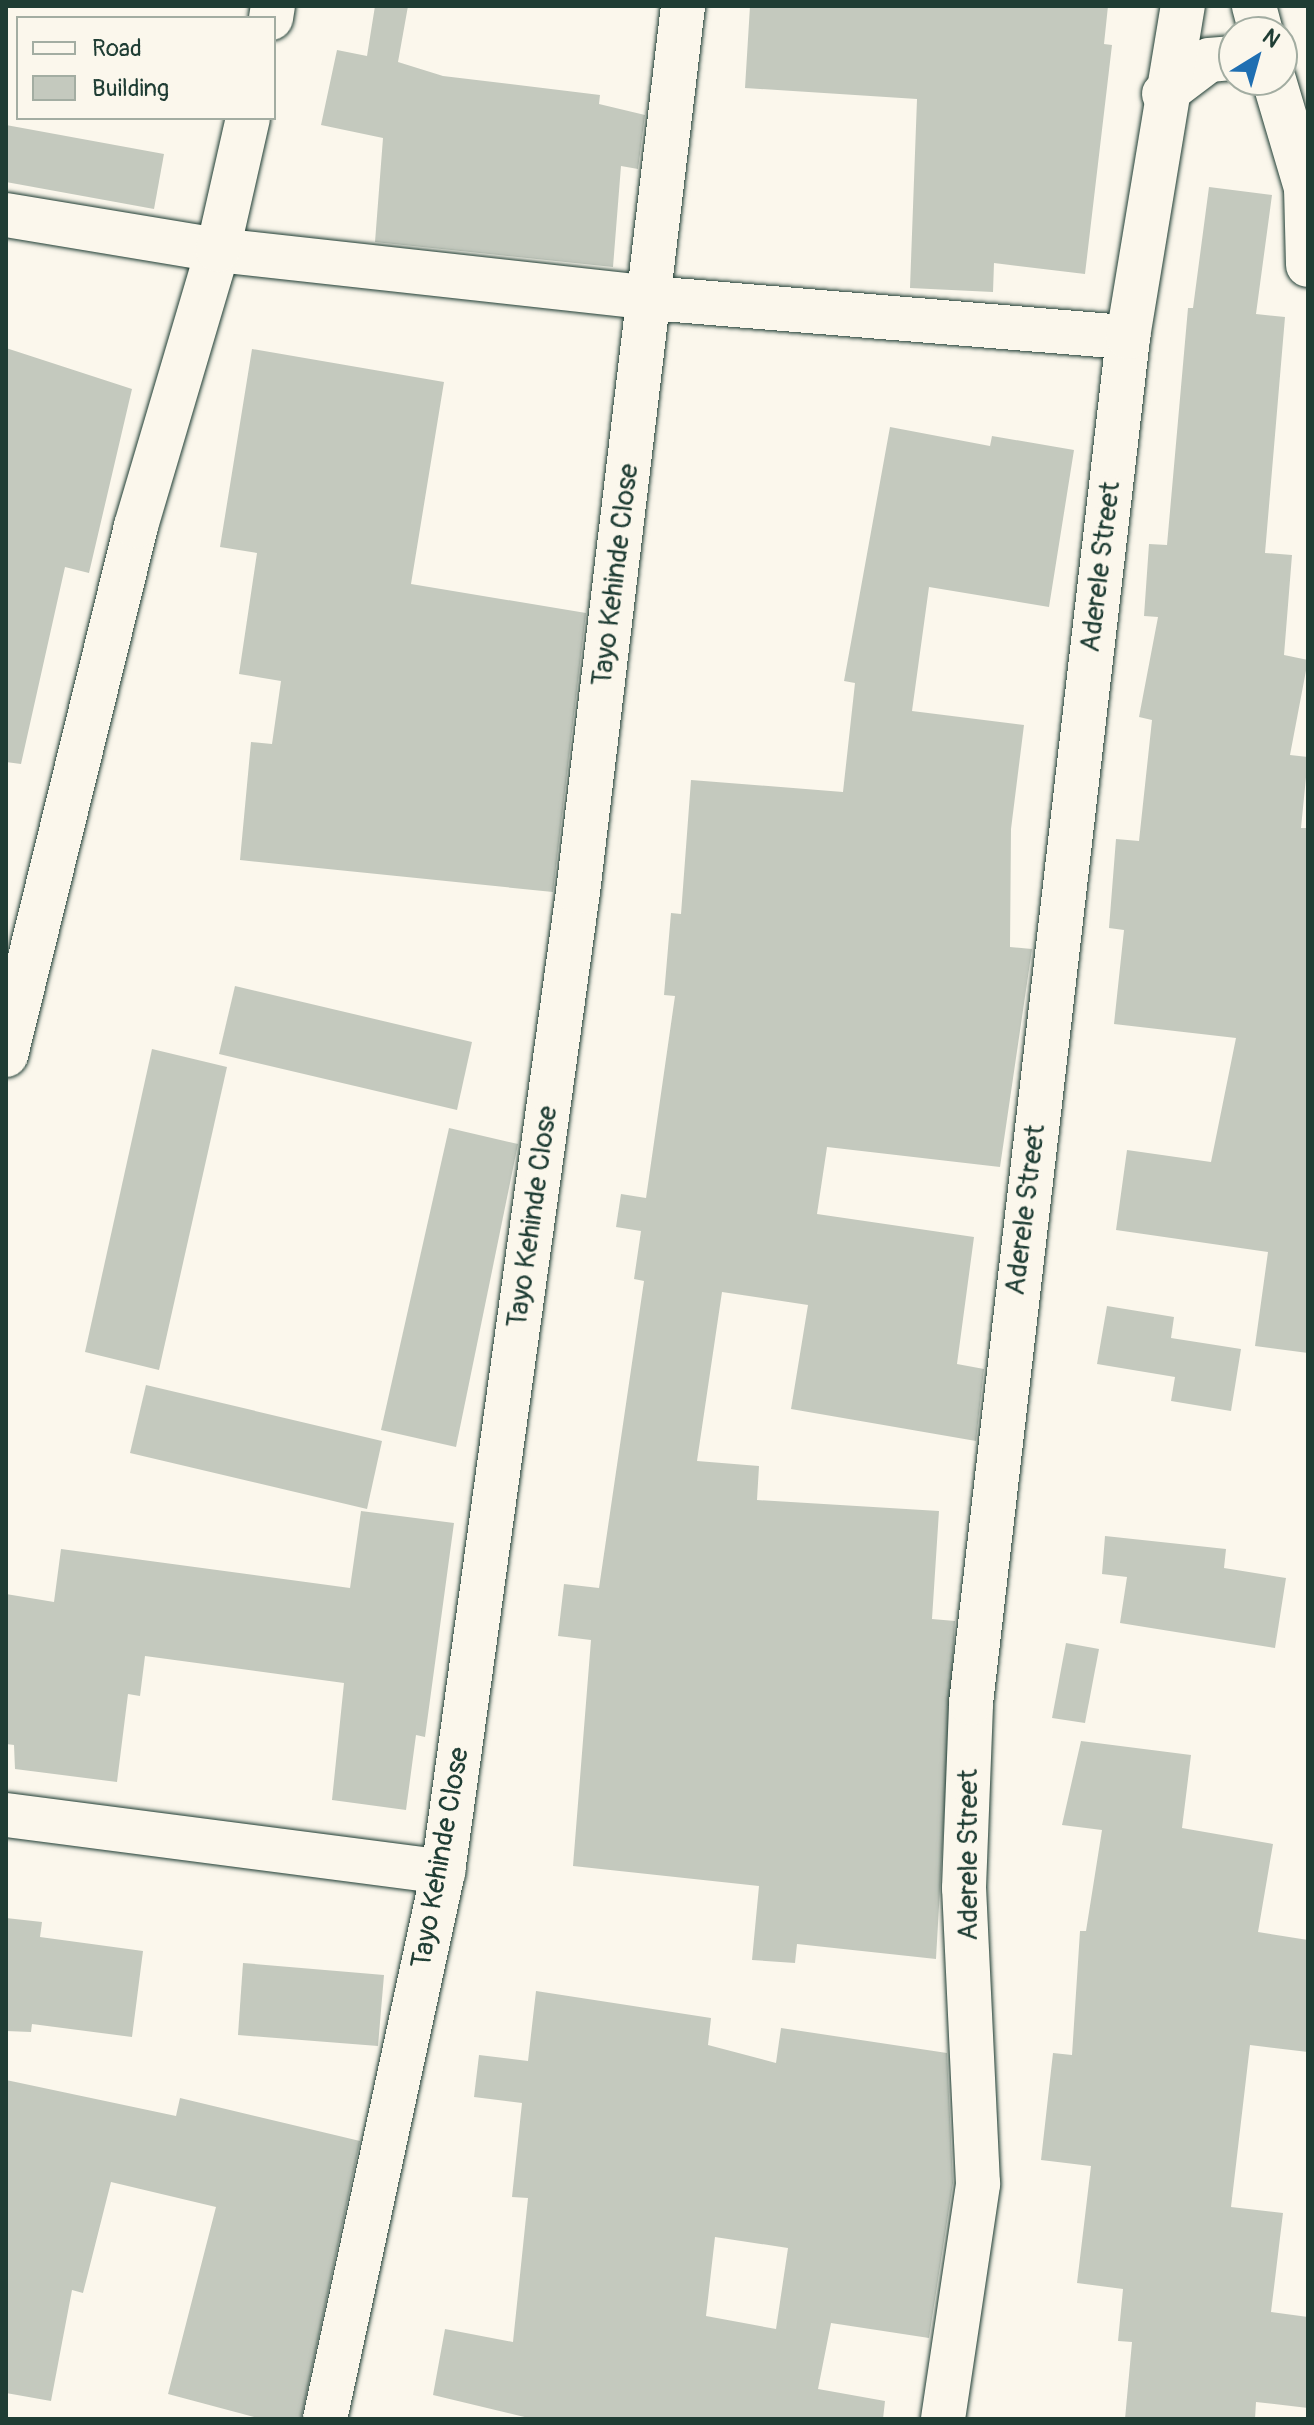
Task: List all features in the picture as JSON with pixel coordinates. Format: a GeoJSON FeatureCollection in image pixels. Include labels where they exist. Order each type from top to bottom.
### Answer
{"type":"FeatureCollection","features":[{"type":"Feature","properties":{"kind":"street","name":"Tayo Kehinde Close"},"geometry":{"type":"LineString","coordinates":[[325,2419],[443,1872],[578,892],[683,6]]}},
{"type":"Feature","properties":{"kind":"street","name":"Aderele Street"},"geometry":{"type":"LineString","coordinates":[[943,2419],[978,2184],[964,1888],[971,1703],[1128,337],[1164,94],[1183,6]]}},
{"type":"Feature","properties":{"kind":"street"},"geometry":{"type":"LineString","coordinates":[[1164,94],[1209,60],[1218,59]]}},
{"type":"Feature","properties":{"kind":"street"},"geometry":{"type":"LineString","coordinates":[[1276,96],[1306,188],[1308,265]]}},
{"type":"Feature","properties":{"kind":"street"},"geometry":{"type":"LineString","coordinates":[[6,1055],[136,526],[218,250],[248,120]]}},
{"type":"Feature","properties":{"kind":"street"},"geometry":{"type":"LineString","coordinates":[[6,215],[218,250],[650,298],[1128,337]]}},
{"type":"Feature","properties":{"kind":"street"},"geometry":{"type":"LineString","coordinates":[[6,1815],[443,1872]]}},
{"type":"Feature","properties":{"kind":"building"},"geometry":{"type":"Polygon","coordinates":[[[375,6],[408,6],[398,62],[443,76],[600,95],[599,104],[645,115],[638,169],[621,166],[613,267],[375,242],[383,138],[321,125],[337,50],[367,56],[375,6]]]}},
{"type":"Feature","properties":{"kind":"building"},"geometry":{"type":"Polygon","coordinates":[[[750,6],[1108,6],[1104,44],[1112,45],[1085,274],[994,263],[993,292],[910,288],[917,99],[745,88],[750,6]]]}},
{"type":"Feature","properties":{"kind":"building"},"geometry":{"type":"Polygon","coordinates":[[[6,125],[164,154],[154,209],[6,182],[6,125]]]}},
{"type":"Feature","properties":{"kind":"building"},"geometry":{"type":"Polygon","coordinates":[[[1209,187],[1272,195],[1256,314],[1285,317],[1265,553],[1292,555],[1284,655],[1308,660],[1290,755],[1308,757],[1301,828],[1308,828],[1308,1353],[1255,1346],[1268,1252],[1116,1230],[1127,1150],[1211,1162],[1236,1038],[1114,1024],[1124,930],[1109,928],[1116,839],[1139,841],[1152,720],[1139,717],[1158,617],[1144,616],[1149,544],[1167,545],[1188,308],[1193,308],[1209,187]]]}},
{"type":"Feature","properties":{"kind":"building"},"geometry":{"type":"Polygon","coordinates":[[[6,348],[132,389],[89,573],[65,567],[21,764],[6,762],[6,348]]]}},
{"type":"Feature","properties":{"kind":"building"},"geometry":{"type":"Polygon","coordinates":[[[252,349],[444,382],[411,584],[586,613],[553,892],[240,860],[251,742],[272,744],[281,681],[239,674],[257,553],[220,547],[252,349]]]}},
{"type":"Feature","properties":{"kind":"building"},"geometry":{"type":"Polygon","coordinates":[[[890,427],[990,446],[992,436],[1074,450],[1049,607],[929,587],[912,711],[1024,725],[1011,829],[1010,947],[1032,949],[1000,1167],[827,1147],[817,1214],[974,1237],[957,1364],[984,1369],[976,1441],[791,1409],[808,1305],[722,1292],[697,1461],[759,1466],[757,1500],[939,1511],[932,1619],[955,1621],[936,1959],[797,1944],[795,1963],[752,1960],[759,1886],[573,1866],[591,1640],[558,1636],[564,1584],[599,1588],[644,1281],[634,1279],[641,1231],[616,1227],[621,1194],[646,1198],[675,996],[664,995],[671,913],[681,914],[691,780],[843,792],[855,683],[844,681],[890,427]]]}},
{"type":"Feature","properties":{"kind":"building"},"geometry":{"type":"Polygon","coordinates":[[[235,986],[472,1042],[457,1110],[219,1054],[235,986]]]}},
{"type":"Feature","properties":{"kind":"building"},"geometry":{"type":"Polygon","coordinates":[[[152,1049],[227,1067],[159,1370],[85,1352],[152,1049]]]}},
{"type":"Feature","properties":{"kind":"building"},"geometry":{"type":"Polygon","coordinates":[[[449,1128],[518,1144],[456,1447],[381,1430],[449,1128]]]}},
{"type":"Feature","properties":{"kind":"building"},"geometry":{"type":"Polygon","coordinates":[[[1107,1306],[1174,1317],[1171,1338],[1241,1349],[1231,1411],[1171,1401],[1175,1377],[1097,1364],[1107,1306]]]}},
{"type":"Feature","properties":{"kind":"building"},"geometry":{"type":"Polygon","coordinates":[[[146,1385],[382,1441],[367,1509],[130,1453],[146,1385]]]}},
{"type":"Feature","properties":{"kind":"building"},"geometry":{"type":"Polygon","coordinates":[[[361,1511],[454,1523],[425,1737],[416,1735],[406,1810],[332,1800],[344,1683],[145,1656],[140,1696],[128,1694],[117,1782],[15,1769],[14,1745],[6,1744],[6,1594],[54,1602],[61,1549],[350,1588],[361,1511]]]}},
{"type":"Feature","properties":{"kind":"building"},"geometry":{"type":"Polygon","coordinates":[[[1105,1536],[1226,1549],[1224,1568],[1286,1578],[1275,1648],[1120,1623],[1127,1577],[1102,1574],[1105,1536]]]}},
{"type":"Feature","properties":{"kind":"building"},"geometry":{"type":"Polygon","coordinates":[[[1066,1643],[1099,1649],[1085,1723],[1052,1718],[1066,1643]]]}},
{"type":"Feature","properties":{"kind":"building"},"geometry":{"type":"Polygon","coordinates":[[[1081,1741],[1191,1755],[1182,1828],[1273,1844],[1258,1932],[1308,1940],[1308,2052],[1250,2045],[1231,2207],[1283,2213],[1271,2312],[1308,2317],[1308,2408],[1256,2402],[1255,2419],[1125,2419],[1132,2342],[1118,2341],[1123,2289],[1077,2283],[1091,2166],[1041,2160],[1053,2053],[1072,2055],[1080,1931],[1086,1931],[1102,1830],[1062,1825],[1081,1741]]]}},
{"type":"Feature","properties":{"kind":"building"},"geometry":{"type":"Polygon","coordinates":[[[6,1918],[42,1922],[40,1937],[143,1951],[132,2037],[32,2024],[31,2032],[6,2031],[6,1918]]]}},
{"type":"Feature","properties":{"kind":"building"},"geometry":{"type":"Polygon","coordinates":[[[243,1963],[384,1975],[378,2046],[238,2035],[243,1963]]]}},
{"type":"Feature","properties":{"kind":"building"},"geometry":{"type":"Polygon","coordinates":[[[536,1991],[711,2018],[708,2045],[776,2063],[781,2028],[947,2053],[953,2183],[929,2338],[831,2323],[818,2389],[885,2401],[883,2419],[533,2419],[433,2395],[445,2329],[513,2342],[528,2198],[512,2197],[522,2103],[474,2097],[479,2055],[528,2061],[536,1991]],[[715,2237],[706,2316],[776,2329],[788,2248],[715,2237]]]}},
{"type":"Feature","properties":{"kind":"building"},"geometry":{"type":"Polygon","coordinates":[[[6,2080],[176,2116],[180,2098],[360,2141],[301,2419],[262,2419],[168,2394],[216,2207],[111,2182],[83,2293],[72,2290],[51,2401],[6,2393],[6,2080]]]}}]}
